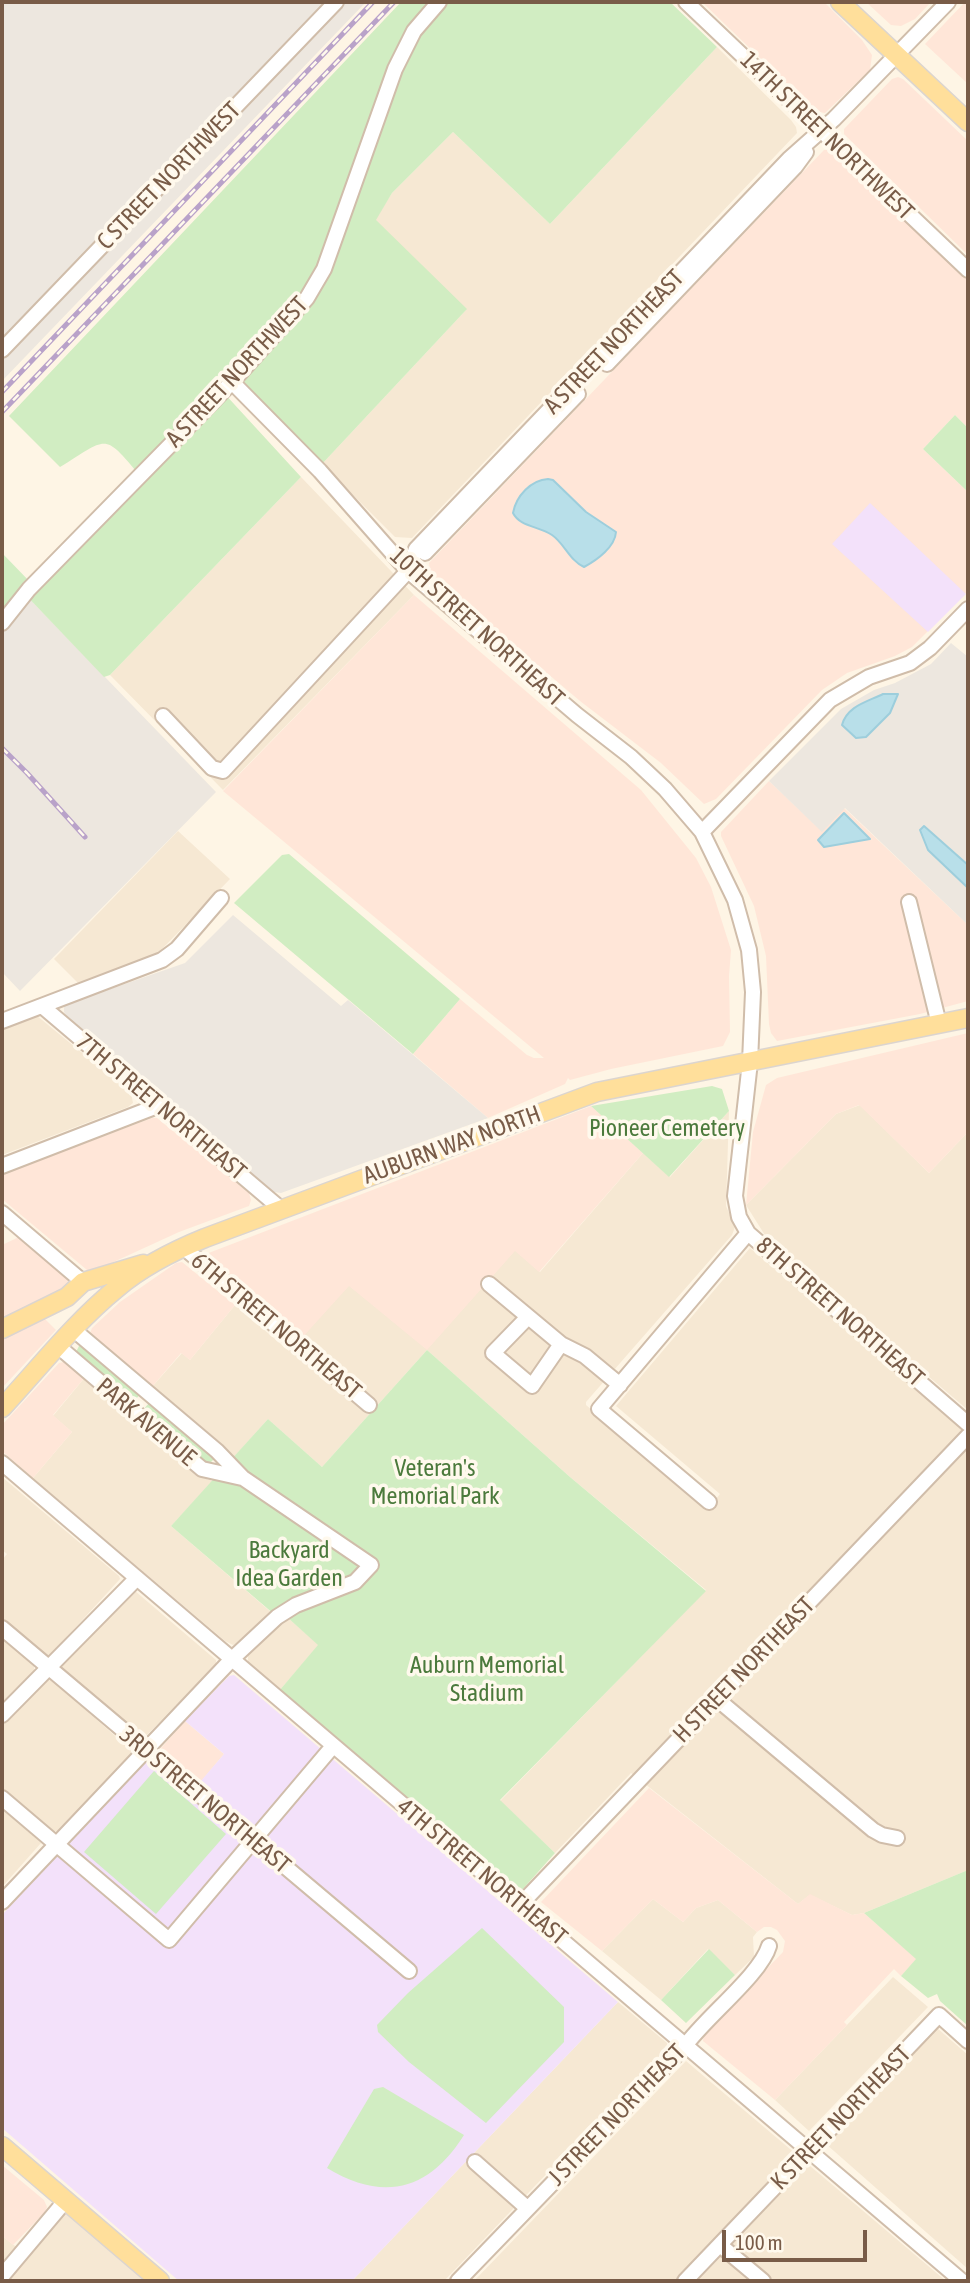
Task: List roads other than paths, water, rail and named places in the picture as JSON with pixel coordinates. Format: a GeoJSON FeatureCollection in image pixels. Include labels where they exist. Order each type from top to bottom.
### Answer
{"type":"FeatureCollection","features":[{"type":"Feature","properties":{"kind":"main road"},"geometry":{"type":"LineString","coordinates":[[840,2],[968,122]]}},
{"type":"Feature","properties":{"kind":"main road","name":"AUBURN WAY NORTH"},"geometry":{"type":"LineString","coordinates":[[2,1408],[117,1288],[159,1259],[183,1247],[582,1096],[639,1082],[968,1018]]}},
{"type":"Feature","properties":{"kind":"main road"},"geometry":{"type":"LineString","coordinates":[[2,1329],[67,1297],[83,1282],[159,1259]]}},
{"type":"Feature","properties":{"kind":"main road"},"geometry":{"type":"LineString","coordinates":[[2,2146],[160,2281]]}},
{"type":"Feature","properties":{"kind":"street","name":"C STREET NORTHWEST"},"geometry":{"type":"LineString","coordinates":[[2,350],[336,2]]}},
{"type":"Feature","properties":{"kind":"street","name":"A STREET NORTHWEST"},"geometry":{"type":"LineString","coordinates":[[2,623],[29,589],[232,382],[307,298],[324,269],[395,69],[414,31],[439,2]]}},
{"type":"Feature","properties":{"kind":"street","name":"14TH STREET NORTHWEST"},"geometry":{"type":"LineString","coordinates":[[686,2],[968,270]]}},
{"type":"Feature","properties":{"kind":"street","name":"A STREET NORTHEAST"},"geometry":{"type":"LineString","coordinates":[[163,716],[212,768],[223,771],[411,565],[416,549],[789,159],[822,131],[898,56],[948,2]]}},
{"type":"Feature","properties":{"kind":"street","name":"10TH STREET NORTHEAST"},"geometry":{"type":"LineString","coordinates":[[232,382],[411,565],[577,715],[631,757],[665,789],[702,832],[731,889],[749,950],[753,992],[750,1062]]}},
{"type":"Feature","properties":{"kind":"street"},"geometry":{"type":"LineString","coordinates":[[702,832],[830,700],[869,677],[911,663],[930,648],[968,608]]}},
{"type":"Feature","properties":{"kind":"street"},"geometry":{"type":"LineString","coordinates":[[2,1021],[162,960],[177,949],[221,898]]}},
{"type":"Feature","properties":{"kind":"street"},"geometry":{"type":"LineString","coordinates":[[909,902],[939,1024]]}},
{"type":"Feature","properties":{"kind":"street","name":"7TH STREET NORTHEAST"},"geometry":{"type":"LineString","coordinates":[[42,1006],[281,1209]]}},
{"type":"Feature","properties":{"kind":"street","name":"8TH STREET NORTHEAST"},"geometry":{"type":"LineString","coordinates":[[750,1062],[735,1195],[739,1217],[748,1233],[968,1424]]}},
{"type":"Feature","properties":{"kind":"street"},"geometry":{"type":"LineString","coordinates":[[2,1166],[160,1105]]}},
{"type":"Feature","properties":{"kind":"street"},"geometry":{"type":"LineString","coordinates":[[2,1213],[83,1282]]}},
{"type":"Feature","properties":{"kind":"street"},"geometry":{"type":"LineString","coordinates":[[709,1503],[599,1409],[748,1233]]}},
{"type":"Feature","properties":{"kind":"street","name":"6TH STREET NORTHEAST"},"geometry":{"type":"LineString","coordinates":[[183,1247],[369,1405]]}},
{"type":"Feature","properties":{"kind":"street"},"geometry":{"type":"LineString","coordinates":[[489,1284],[561,1344],[585,1356],[620,1385]]}},
{"type":"Feature","properties":{"kind":"street"},"geometry":{"type":"LineString","coordinates":[[528,1317],[493,1353],[532,1386],[561,1344]]}},
{"type":"Feature","properties":{"kind":"street","name":"PARK AVENUE"},"geometry":{"type":"LineString","coordinates":[[75,1330],[217,1451],[243,1478],[371,1565],[355,1582],[285,1611],[232,1659]]}},
{"type":"Feature","properties":{"kind":"street","name":"PARK AVENUE"},"geometry":{"type":"LineString","coordinates":[[59,1347],[202,1469],[243,1478]]}},
{"type":"Feature","properties":{"kind":"street"},"geometry":{"type":"LineString","coordinates":[[132,1410],[148,1392]]}},
{"type":"Feature","properties":{"kind":"street","name":"H STREET NORTHEAST"},"geometry":{"type":"LineString","coordinates":[[520,1905],[968,1436]]}},
{"type":"Feature","properties":{"kind":"street","name":"4TH STREET NORTHEAST"},"geometry":{"type":"LineString","coordinates":[[2,1463],[962,2281]]}},
{"type":"Feature","properties":{"kind":"street"},"geometry":{"type":"LineString","coordinates":[[2,1715],[137,1578]]}},
{"type":"Feature","properties":{"kind":"street","name":"3RD STREET NORTHEAST"},"geometry":{"type":"LineString","coordinates":[[2,1628],[409,1971]]}},
{"type":"Feature","properties":{"kind":"street"},"geometry":{"type":"LineString","coordinates":[[2,1902],[148,1751],[232,1659]]}},
{"type":"Feature","properties":{"kind":"street"},"geometry":{"type":"LineString","coordinates":[[717,1699],[873,1830],[897,1838]]}},
{"type":"Feature","properties":{"kind":"street"},"geometry":{"type":"LineString","coordinates":[[2,1798],[169,1940],[333,1746]]}},
{"type":"Feature","properties":{"kind":"street","name":"J STREET NORTHEAST"},"geometry":{"type":"LineString","coordinates":[[458,2281],[685,2046],[761,1963],[769,1946]]}},
{"type":"Feature","properties":{"kind":"street","name":"K STREET NORTHEAST"},"geometry":{"type":"LineString","coordinates":[[685,2281],[939,2015],[968,2041]]}},
{"type":"Feature","properties":{"kind":"street"},"geometry":{"type":"LineString","coordinates":[[475,2162],[527,2208]]}},
{"type":"Feature","properties":{"kind":"street"},"geometry":{"type":"LineString","coordinates":[[2,2276],[66,2200]]}},
{"type":"Feature","properties":{"kind":"street"},"geometry":{"type":"LineString","coordinates":[[720,2245],[763,2281]]}},
{"type":"Feature","properties":{"kind":"water"},"geometry":{"type":"Polygon","coordinates":[[[553,480],[586,512],[616,532],[609,548],[584,567],[575,561],[552,535],[525,524],[513,513],[525,490],[536,482],[553,480]]]}},
{"type":"Feature","properties":{"kind":"water"},"geometry":{"type":"Polygon","coordinates":[[[883,694],[898,694],[890,713],[866,737],[856,738],[842,725],[848,713],[858,705],[883,694]]]}},
{"type":"Feature","properties":{"kind":"water"},"geometry":{"type":"Polygon","coordinates":[[[844,813],[870,839],[824,847],[818,840],[844,813]]]}},
{"type":"Feature","properties":{"kind":"water"},"geometry":{"type":"Polygon","coordinates":[[[924,826],[968,865],[968,888],[928,850],[920,830],[924,826]]]}},
{"type":"Feature","properties":{"kind":"railway"},"geometry":{"type":"LineString","coordinates":[[2,392],[373,2]]}},
{"type":"Feature","properties":{"kind":"railway"},"geometry":{"type":"LineString","coordinates":[[2,412],[394,2]]}},
{"type":"Feature","properties":{"kind":"railway"},"geometry":{"type":"LineString","coordinates":[[2,748],[85,837]]}},
{"type":"Feature","properties":{"kind":"park label","name":"Pioneer Cemetery"},"geometry":{"type":"Point","coordinates":[667,1128]}},
{"type":"Feature","properties":{"kind":"park label","name":"Veteran's Memorial Park"},"geometry":{"type":"Point","coordinates":[435,1482]}},
{"type":"Feature","properties":{"kind":"park label","name":"Backyard Idea Garden"},"geometry":{"type":"Point","coordinates":[289,1564]}},
{"type":"Feature","properties":{"kind":"park label","name":"Auburn Memorial Stadium"},"geometry":{"type":"Point","coordinates":[487,1679]}}]}
